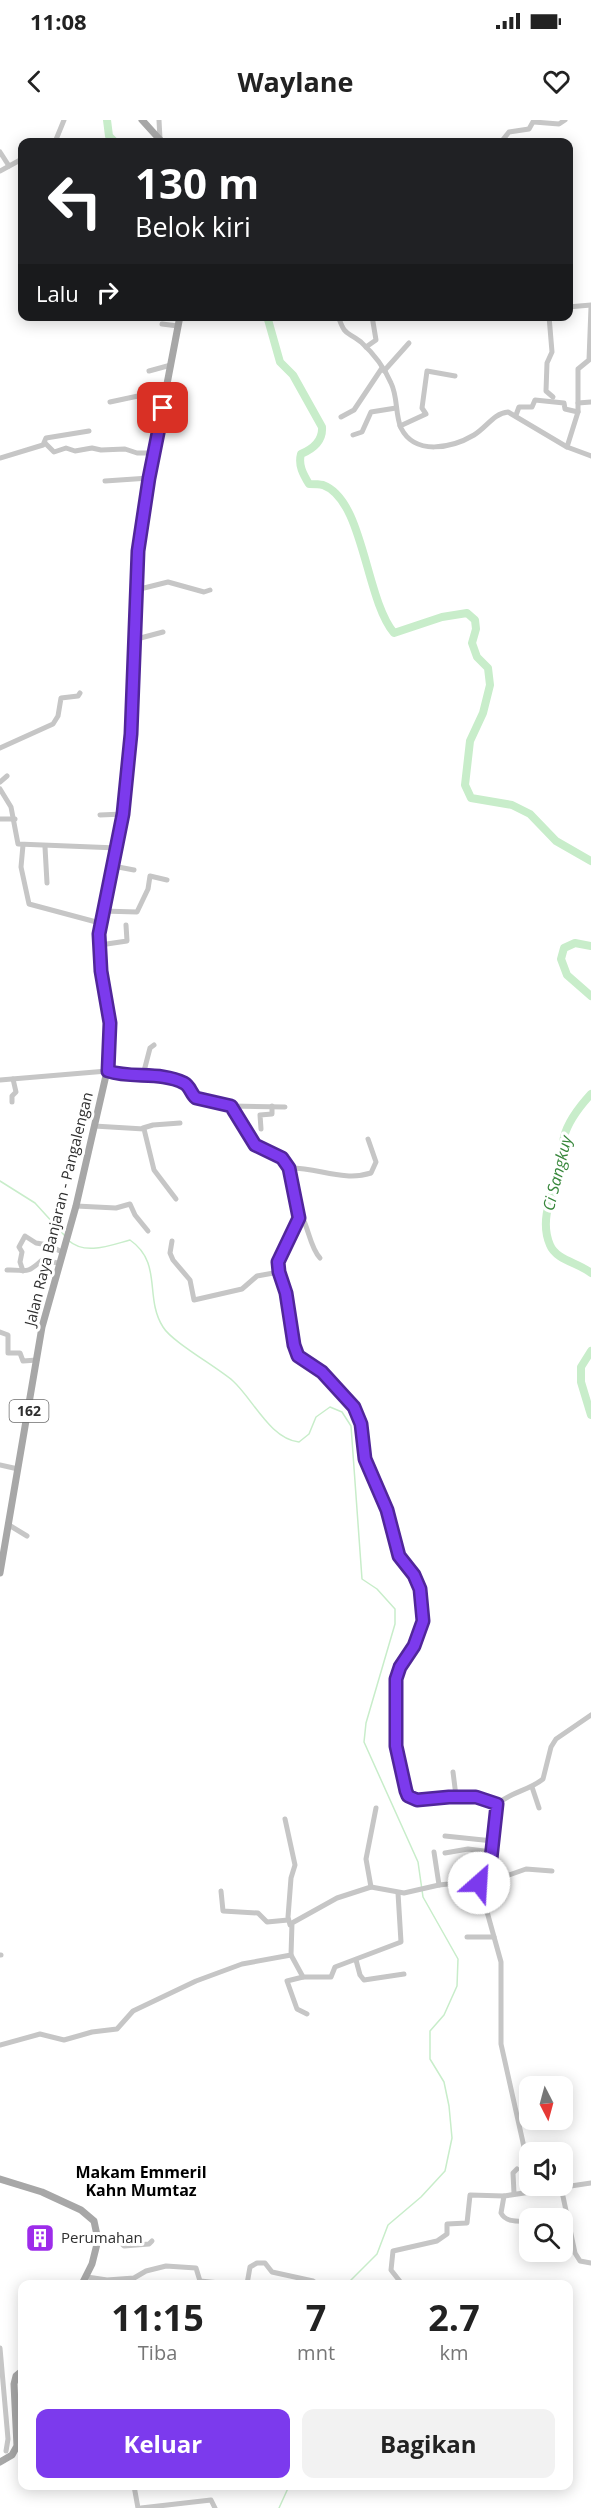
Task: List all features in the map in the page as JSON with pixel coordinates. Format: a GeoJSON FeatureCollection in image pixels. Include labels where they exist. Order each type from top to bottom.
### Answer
{"type":"FeatureCollection","features":[{"type":"Feature","properties":{"kind":"main road"},"geometry":{"type":"LineString","coordinates":[[142,120],[158,138]]}},
{"type":"Feature","properties":{"kind":"main road","name":"Jalan Raya Banjaran - Pangalengan"},"geometry":{"type":"LineString","coordinates":[[0,1573],[42,1327],[58,1263],[76,1206],[108,1071],[110,1023],[101,971],[100,923],[123,814],[131,734],[138,551],[149,478],[179,321]]}},
{"type":"Feature","properties":{"kind":"main road"},"geometry":{"type":"LineString","coordinates":[[4,2181],[42,2192],[87,2213],[94,2221],[98,2240],[95,2256],[85,2280]]}},
{"type":"Feature","properties":{"kind":"main road"},"geometry":{"type":"LineString","coordinates":[[18,2376],[15,2380],[18,2402]]}},
{"type":"Feature","properties":{"kind":"main road"},"geometry":{"type":"LineString","coordinates":[[0,2462],[6,2451],[18,2439]]}},
{"type":"Feature","properties":{"kind":"street"},"geometry":{"type":"LineString","coordinates":[[57,138],[64,120]]}},
{"type":"Feature","properties":{"kind":"street"},"geometry":{"type":"LineString","coordinates":[[159,120],[161,138]]}},
{"type":"Feature","properties":{"kind":"street"},"geometry":{"type":"LineString","coordinates":[[504,138],[507,134],[529,129],[534,121],[559,124],[565,120]]}},
{"type":"Feature","properties":{"kind":"street"},"geometry":{"type":"LineString","coordinates":[[0,152],[9,166]]}},
{"type":"Feature","properties":{"kind":"street"},"geometry":{"type":"LineString","coordinates":[[0,171],[18,161]]}},
{"type":"Feature","properties":{"kind":"street"},"geometry":{"type":"LineString","coordinates":[[567,447],[578,412],[578,369],[589,360],[591,306],[573,307]]}},
{"type":"Feature","properties":{"kind":"street"},"geometry":{"type":"LineString","coordinates":[[340,321],[346,334],[366,347],[383,370],[393,387],[400,426],[415,443],[429,448],[466,439],[502,412],[510,412],[532,428],[567,447],[591,456]]}},
{"type":"Feature","properties":{"kind":"street"},"geometry":{"type":"LineString","coordinates":[[366,347],[375,341],[373,321]]}},
{"type":"Feature","properties":{"kind":"street"},"geometry":{"type":"LineString","coordinates":[[516,415],[519,407],[532,407],[535,400],[546,391],[547,363],[552,352],[549,321]]}},
{"type":"Feature","properties":{"kind":"street"},"geometry":{"type":"LineString","coordinates":[[162,324],[178,326]]}},
{"type":"Feature","properties":{"kind":"street"},"geometry":{"type":"LineString","coordinates":[[341,417],[354,410],[383,370],[410,343]]}},
{"type":"Feature","properties":{"kind":"street"},"geometry":{"type":"LineString","coordinates":[[148,371],[171,365]]}},
{"type":"Feature","properties":{"kind":"street"},"geometry":{"type":"LineString","coordinates":[[400,426],[426,414],[422,408],[427,371],[455,376]]}},
{"type":"Feature","properties":{"kind":"street"},"geometry":{"type":"LineString","coordinates":[[546,391],[553,397]]}},
{"type":"Feature","properties":{"kind":"street"},"geometry":{"type":"LineString","coordinates":[[110,402],[138,396],[165,398]]}},
{"type":"Feature","properties":{"kind":"street"},"geometry":{"type":"LineString","coordinates":[[535,400],[564,403],[565,409],[578,412]]}},
{"type":"Feature","properties":{"kind":"street"},"geometry":{"type":"LineString","coordinates":[[578,403],[591,402]]}},
{"type":"Feature","properties":{"kind":"street"},"geometry":{"type":"LineString","coordinates":[[353,435],[362,432],[371,412],[396,408]]}},
{"type":"Feature","properties":{"kind":"street"},"geometry":{"type":"LineString","coordinates":[[45,443],[46,438],[89,431]]}},
{"type":"Feature","properties":{"kind":"street"},"geometry":{"type":"LineString","coordinates":[[45,443],[54,452],[87,448],[154,453]]}},
{"type":"Feature","properties":{"kind":"street"},"geometry":{"type":"LineString","coordinates":[[0,458],[45,443]]}},
{"type":"Feature","properties":{"kind":"street"},"geometry":{"type":"LineString","coordinates":[[105,482],[149,478]]}},
{"type":"Feature","properties":{"kind":"street"},"geometry":{"type":"LineString","coordinates":[[136,590],[168,582],[203,592],[210,590]]}},
{"type":"Feature","properties":{"kind":"street"},"geometry":{"type":"LineString","coordinates":[[134,640],[163,632]]}},
{"type":"Feature","properties":{"kind":"street"},"geometry":{"type":"LineString","coordinates":[[0,748],[48,727],[58,716],[61,698],[78,696],[80,693]]}},
{"type":"Feature","properties":{"kind":"street"},"geometry":{"type":"LineString","coordinates":[[0,782],[7,776]]}},
{"type":"Feature","properties":{"kind":"street"},"geometry":{"type":"LineString","coordinates":[[0,789],[8,799],[15,819],[16,842],[45,847],[117,848]]}},
{"type":"Feature","properties":{"kind":"street"},"geometry":{"type":"LineString","coordinates":[[100,815],[123,814]]}},
{"type":"Feature","properties":{"kind":"street"},"geometry":{"type":"LineString","coordinates":[[0,819],[15,819]]}},
{"type":"Feature","properties":{"kind":"street"},"geometry":{"type":"LineString","coordinates":[[23,845],[21,867],[28,904],[70,917],[100,923]]}},
{"type":"Feature","properties":{"kind":"street"},"geometry":{"type":"LineString","coordinates":[[45,847],[47,883]]}},
{"type":"Feature","properties":{"kind":"street"},"geometry":{"type":"LineString","coordinates":[[113,866],[134,870]]}},
{"type":"Feature","properties":{"kind":"street"},"geometry":{"type":"LineString","coordinates":[[102,911],[137,912],[148,890],[150,876],[167,880]]}},
{"type":"Feature","properties":{"kind":"street"},"geometry":{"type":"LineString","coordinates":[[100,945],[127,941],[126,926]]}},
{"type":"Feature","properties":{"kind":"street"},"geometry":{"type":"LineString","coordinates":[[143,1075],[150,1048],[154,1045]]}},
{"type":"Feature","properties":{"kind":"street"},"geometry":{"type":"LineString","coordinates":[[0,1080],[108,1071],[129,1076],[143,1075],[170,1079],[186,1084],[196,1098],[231,1106],[285,1107]]}},
{"type":"Feature","properties":{"kind":"street"},"geometry":{"type":"LineString","coordinates":[[12,1079],[16,1092],[11,1096],[12,1102]]}},
{"type":"Feature","properties":{"kind":"street"},"geometry":{"type":"LineString","coordinates":[[231,1106],[255,1145],[282,1158],[289,1168],[299,1214],[297,1225],[279,1258],[279,1272],[286,1293],[296,1350],[298,1356],[322,1372],[354,1407],[361,1424],[365,1459],[387,1510],[399,1556],[414,1575],[420,1589],[423,1621],[414,1646],[400,1667],[396,1679],[396,1746],[406,1793],[412,1799],[417,1800],[476,1797],[497,1804]]}},
{"type":"Feature","properties":{"kind":"street"},"geometry":{"type":"LineString","coordinates":[[261,1129],[260,1115],[272,1114],[272,1106]]}},
{"type":"Feature","properties":{"kind":"street"},"geometry":{"type":"LineString","coordinates":[[94,1126],[142,1128],[180,1123]]}},
{"type":"Feature","properties":{"kind":"street"},"geometry":{"type":"LineString","coordinates":[[142,1128],[154,1170],[176,1199]]}},
{"type":"Feature","properties":{"kind":"street"},"geometry":{"type":"LineString","coordinates":[[289,1168],[315,1169],[337,1176],[371,1173],[376,1162],[368,1139]]}},
{"type":"Feature","properties":{"kind":"street"},"geometry":{"type":"LineString","coordinates":[[76,1206],[116,1208],[130,1204],[135,1215],[148,1231]]}},
{"type":"Feature","properties":{"kind":"street"},"geometry":{"type":"LineString","coordinates":[[299,1214],[303,1216],[310,1244],[320,1258]]}},
{"type":"Feature","properties":{"kind":"street"},"geometry":{"type":"LineString","coordinates":[[23,1271],[20,1262],[22,1252],[19,1247],[25,1236],[36,1243],[62,1251]]}},
{"type":"Feature","properties":{"kind":"street"},"geometry":{"type":"LineString","coordinates":[[172,1241],[170,1253],[172,1260],[190,1280],[194,1300],[242,1289],[257,1276],[279,1272]]}},
{"type":"Feature","properties":{"kind":"street"},"geometry":{"type":"LineString","coordinates":[[7,1270],[32,1270],[42,1260],[58,1263]]}},
{"type":"Feature","properties":{"kind":"street"},"geometry":{"type":"LineString","coordinates":[[0,1332],[8,1335],[9,1353],[20,1353],[23,1361],[37,1360]]}},
{"type":"Feature","properties":{"kind":"street"},"geometry":{"type":"LineString","coordinates":[[0,1465],[18,1469]]}},
{"type":"Feature","properties":{"kind":"street"},"geometry":{"type":"LineString","coordinates":[[9,1525],[27,1536]]}},
{"type":"Feature","properties":{"kind":"street"},"geometry":{"type":"LineString","coordinates":[[489,1877],[497,1804],[516,1791],[532,1787],[545,1776],[551,1747],[556,1739],[591,1716]]}},
{"type":"Feature","properties":{"kind":"street"},"geometry":{"type":"LineString","coordinates":[[453,1772],[456,1797]]}},
{"type":"Feature","properties":{"kind":"street"},"geometry":{"type":"LineString","coordinates":[[532,1787],[539,1808]]}},
{"type":"Feature","properties":{"kind":"street"},"geometry":{"type":"LineString","coordinates":[[372,1887],[366,1858],[376,1808]]}},
{"type":"Feature","properties":{"kind":"street"},"geometry":{"type":"LineString","coordinates":[[285,1819],[295,1865],[291,1878],[289,1922],[291,1955],[303,1977]]}},
{"type":"Feature","properties":{"kind":"street"},"geometry":{"type":"LineString","coordinates":[[445,1836],[493,1841]]}},
{"type":"Feature","properties":{"kind":"street"},"geometry":{"type":"LineString","coordinates":[[445,1853],[468,1849],[492,1852]]}},
{"type":"Feature","properties":{"kind":"street"},"geometry":{"type":"LineString","coordinates":[[434,1852],[439,1886]]}},
{"type":"Feature","properties":{"kind":"street"},"geometry":{"type":"LineString","coordinates":[[221,1891],[223,1911],[258,1913],[267,1922],[289,1922],[337,1898],[372,1887],[398,1893],[439,1886],[479,1883],[489,1877],[509,1875],[526,1869],[552,1871]]}},
{"type":"Feature","properties":{"kind":"street"},"geometry":{"type":"LineString","coordinates":[[479,1883],[501,1962],[502,2054],[522,2142]]}},
{"type":"Feature","properties":{"kind":"street"},"geometry":{"type":"LineString","coordinates":[[307,2014],[297,2009],[287,1981],[303,1977],[332,1977],[333,1968],[402,1942],[399,1930],[398,1893]]}},
{"type":"Feature","properties":{"kind":"street"},"geometry":{"type":"LineString","coordinates":[[467,1937],[494,1937]]}},
{"type":"Feature","properties":{"kind":"street"},"geometry":{"type":"LineString","coordinates":[[0,2045],[40,2034],[64,2040],[92,2032],[115,2030],[133,2011],[196,1981],[242,1964],[291,1955]]}},
{"type":"Feature","properties":{"kind":"street"},"geometry":{"type":"LineString","coordinates":[[356,1960],[360,1975],[364,1980],[404,1974]]}},
{"type":"Feature","properties":{"kind":"street"},"geometry":{"type":"LineString","coordinates":[[514,2193],[513,2173],[518,2169]]}},
{"type":"Feature","properties":{"kind":"street"},"geometry":{"type":"LineString","coordinates":[[0,2186],[4,2181]]}},
{"type":"Feature","properties":{"kind":"street"},"geometry":{"type":"LineString","coordinates":[[573,2185],[591,2183]]}},
{"type":"Feature","properties":{"kind":"street"},"geometry":{"type":"LineString","coordinates":[[399,2280],[391,2270],[390,2259],[393,2251],[441,2240],[447,2234],[447,2224],[467,2223],[470,2195],[504,2196],[519,2192]]}},
{"type":"Feature","properties":{"kind":"street"},"geometry":{"type":"LineString","coordinates":[[504,2196],[501,2214],[504,2218],[519,2220]]}},
{"type":"Feature","properties":{"kind":"street"},"geometry":{"type":"LineString","coordinates":[[98,2240],[117,2239],[124,2246],[149,2244],[152,2241]]}},
{"type":"Feature","properties":{"kind":"street"},"geometry":{"type":"LineString","coordinates":[[573,2242],[576,2257],[583,2262],[591,2263]]}},
{"type":"Feature","properties":{"kind":"street"},"geometry":{"type":"LineString","coordinates":[[248,2280],[250,2267],[261,2262],[265,2262],[272,2272],[308,2280]]}},
{"type":"Feature","properties":{"kind":"street"},"geometry":{"type":"LineString","coordinates":[[126,2280],[158,2267],[190,2266],[196,2268],[200,2280]]}},
{"type":"Feature","properties":{"kind":"street"},"geometry":{"type":"LineString","coordinates":[[87,2277],[106,2280]]}},
{"type":"Feature","properties":{"kind":"street"},"geometry":{"type":"LineString","coordinates":[[0,2348],[8,2439],[6,2451]]}},
{"type":"Feature","properties":{"kind":"street"},"geometry":{"type":"LineString","coordinates":[[135,2490],[140,2508],[211,2500],[215,2508]]}},
{"type":"Feature","properties":{"kind":"waterway"},"geometry":{"type":"LineString","coordinates":[[107,120],[111,138]]}},
{"type":"Feature","properties":{"kind":"waterway"},"geometry":{"type":"LineString","coordinates":[[268,321],[280,362],[293,375],[322,427],[321,436],[316,444],[301,454],[300,462],[303,473],[309,484],[323,485],[337,494],[347,510],[356,529],[376,597],[394,633],[442,617],[467,613],[475,620],[476,629],[472,643],[477,657],[488,668],[490,685],[483,713],[470,741],[465,785],[471,798],[512,805],[530,814],[556,841],[591,861]]}},
{"type":"Feature","properties":{"kind":"waterway"},"geometry":{"type":"LineString","coordinates":[[591,946],[575,943],[564,948],[561,959],[567,975],[591,996]]}},
{"type":"Feature","properties":{"kind":"waterway","name":"Ci Sangkuy"},"geometry":{"type":"LineString","coordinates":[[591,1094],[568,1125],[563,1140],[563,1161],[549,1204],[546,1224],[547,1235],[553,1250],[562,1258],[591,1273]]}},
{"type":"Feature","properties":{"kind":"waterway"},"geometry":{"type":"LineString","coordinates":[[0,1181],[35,1203],[65,1236]]}},
{"type":"Feature","properties":{"kind":"waterway"},"geometry":{"type":"LineString","coordinates":[[68,1240],[75,1245],[90,1248],[130,1240],[140,1249],[150,1270],[154,1304],[163,1327],[175,1340],[233,1381],[279,1434],[299,1442],[309,1434],[316,1417],[330,1407],[342,1412],[351,1426],[362,1579],[377,1589],[395,1609],[395,1624],[366,1723],[364,1742],[418,1862],[423,1897],[458,1959],[457,1986],[444,2015],[430,2031],[430,2059],[444,2082],[449,2106],[452,2138],[445,2171],[421,2197],[388,2225],[377,2254],[351,2280]]}},
{"type":"Feature","properties":{"kind":"waterway","name":"Ci Sangkuy"},"geometry":{"type":"LineString","coordinates":[[591,1351],[581,1367],[581,1382],[591,1415]]}},
{"type":"Feature","properties":{"kind":"waterway"},"geometry":{"type":"LineString","coordinates":[[279,2508],[287,2490]]}},
{"type":"Feature","properties":{"kind":"place","name":"Perumahan"},"geometry":{"type":"Point","coordinates":[40,2238]}},
{"type":"Feature","properties":{"kind":"district","name":"Makam Emmeril Kahn Mumtaz"},"geometry":{"type":"Point","coordinates":[141,2181]}},
{"type":"Feature","properties":{"kind":"route"},"geometry":{"type":"LineString","coordinates":[[163,408],[138,551],[131,734],[123,814],[99,934],[101,971],[110,1023],[108,1071],[129,1076],[143,1075],[170,1079],[186,1084],[196,1098],[231,1106],[255,1145],[261,1150],[282,1158],[289,1168],[299,1218],[278,1262],[289,1307],[294,1345],[298,1356],[322,1372],[344,1394],[358,1414],[365,1459],[391,1521],[399,1556],[418,1582],[423,1604],[424,1614],[420,1631],[396,1679],[396,1746],[406,1791],[408,1796],[417,1800],[476,1797],[497,1804],[489,1877],[486,1881],[479,1883]]}}]}
